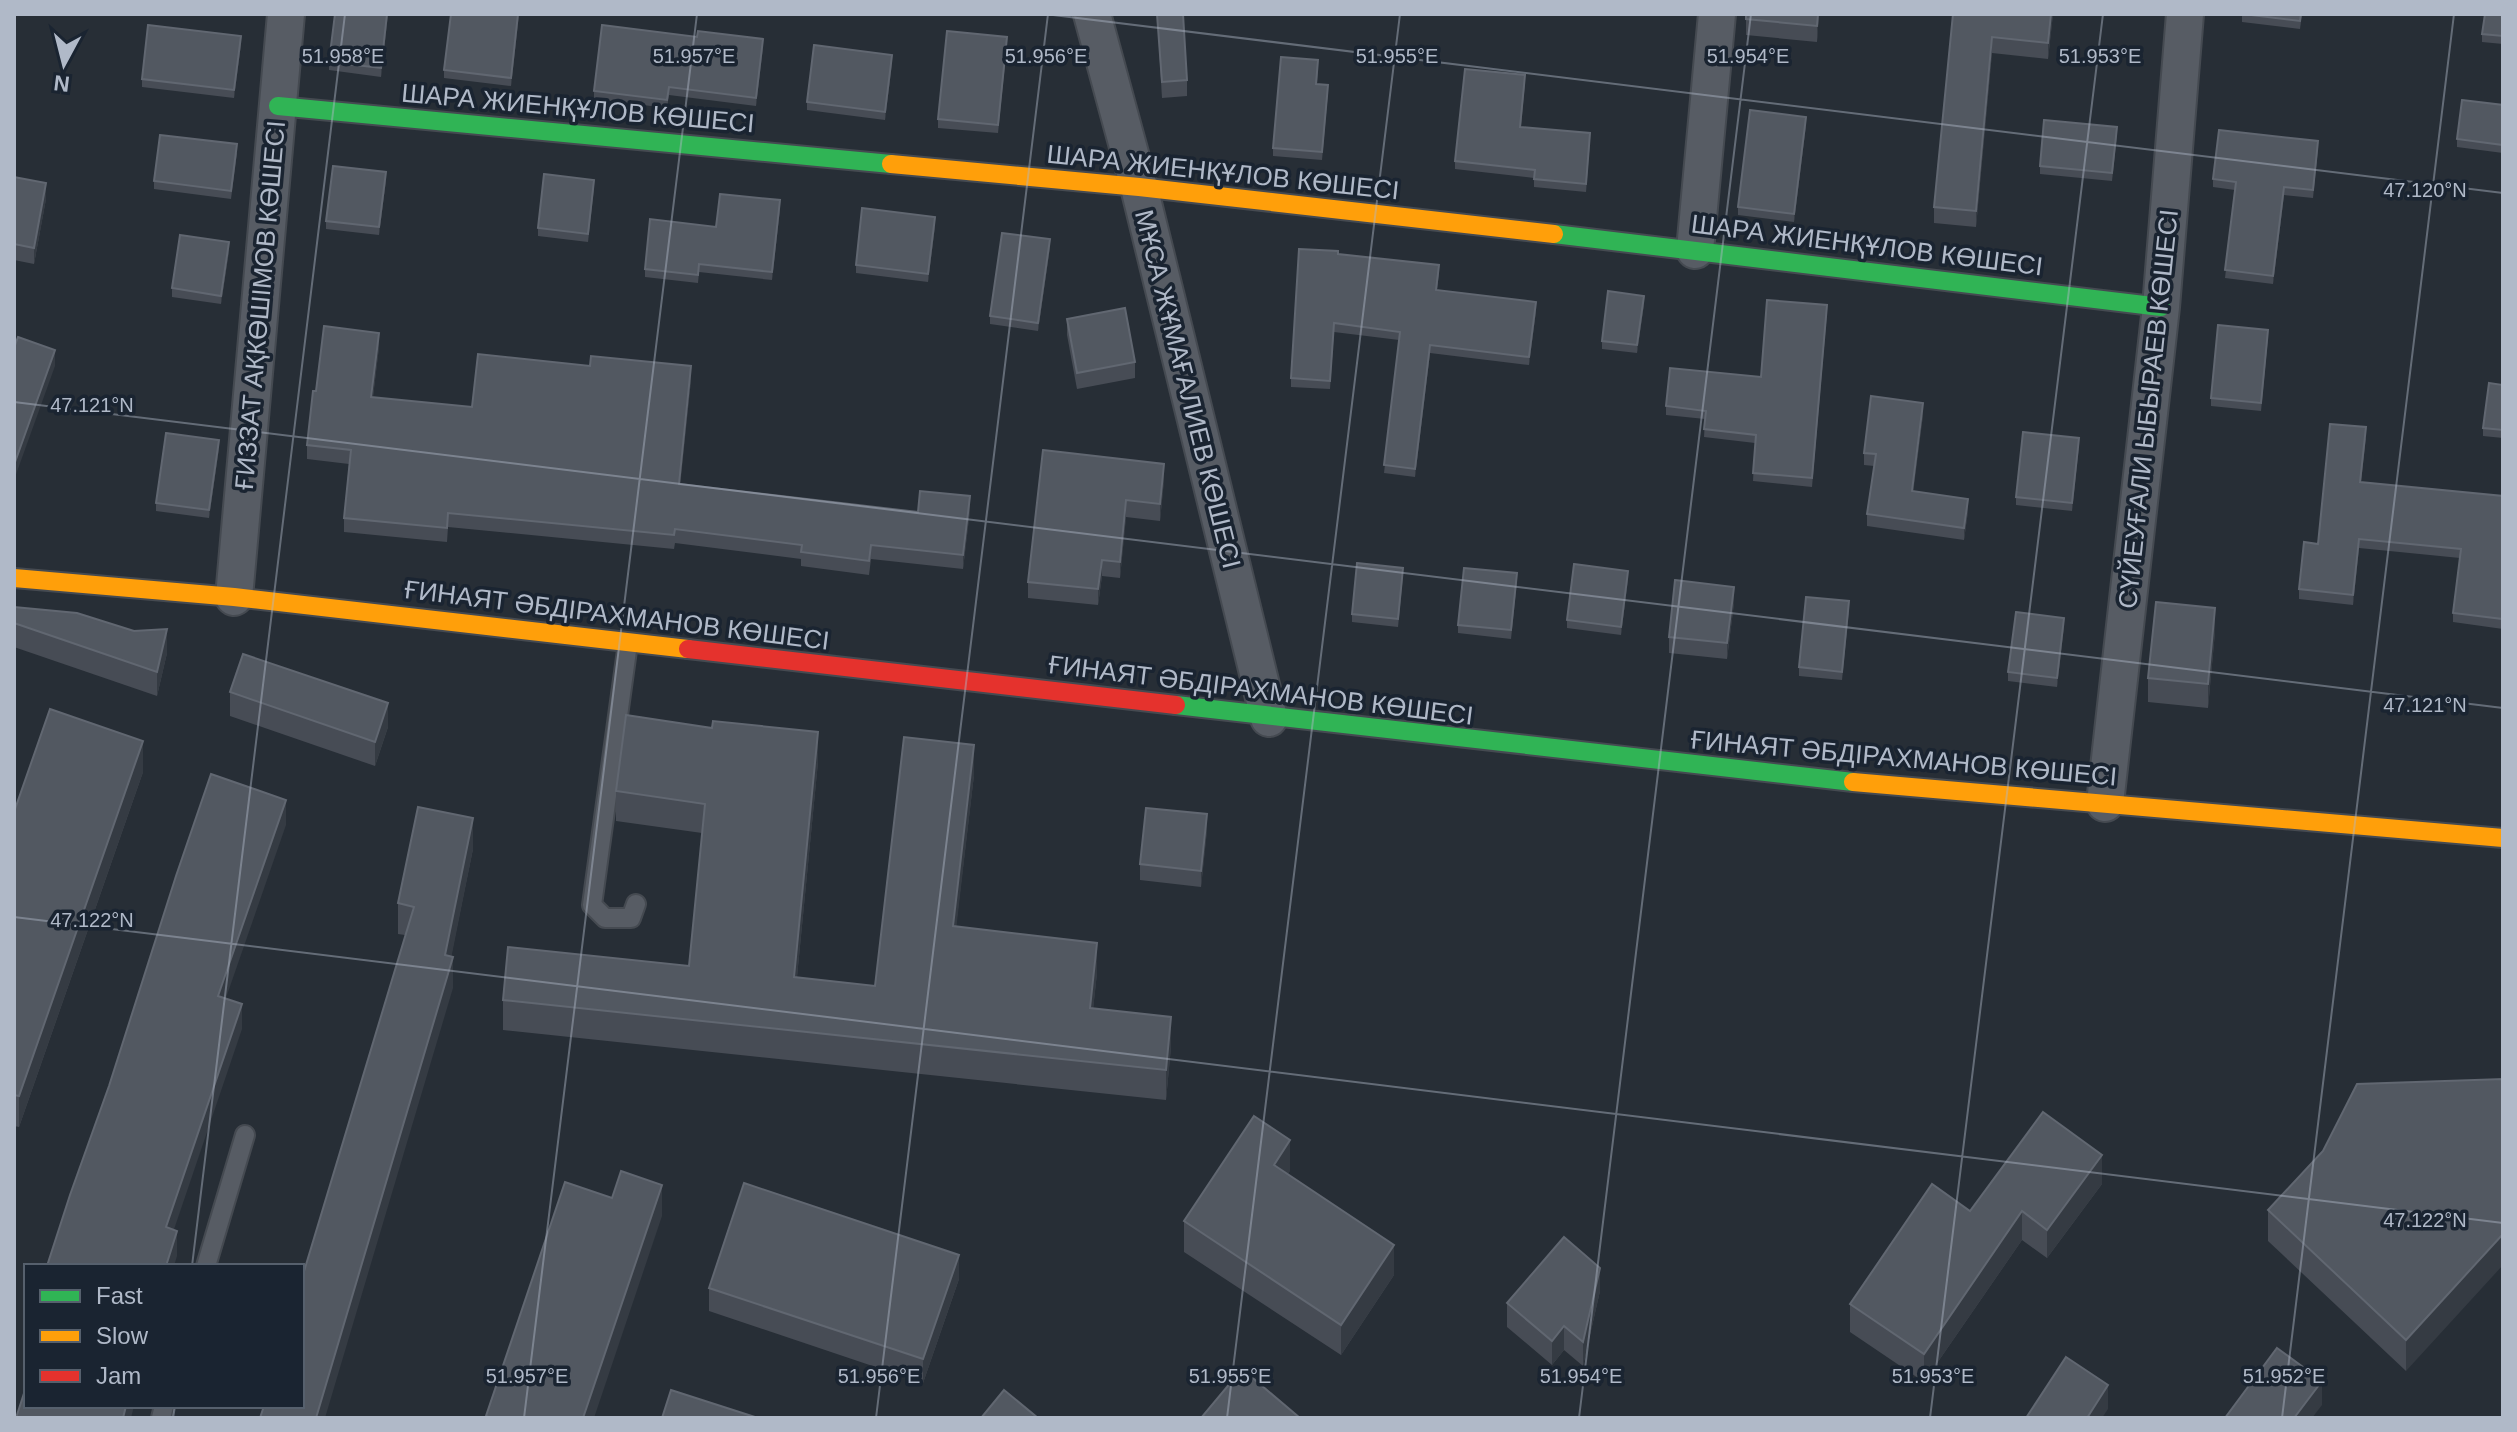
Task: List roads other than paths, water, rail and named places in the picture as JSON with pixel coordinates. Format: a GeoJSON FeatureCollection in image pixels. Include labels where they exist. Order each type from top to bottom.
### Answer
{"type":"FeatureCollection","features":[{"type":"Feature","properties":{"kind":"street","name":"ҒИЗЗАТ АҚКӨШІМОВ КӨШЕСI"},"geometry":{"type":"LineString","coordinates":[[234,597],[286,14]]}},
{"type":"Feature","properties":{"kind":"street","name":"МҰСА ЖҰМАҒАЛИЕВ КӨШЕСІ"},"geometry":{"type":"LineString","coordinates":[[1092,14],[1139,187],[1269,718]]}},
{"type":"Feature","properties":{"kind":"street"},"geometry":{"type":"LineString","coordinates":[[1695,250],[1717,14]]}},
{"type":"Feature","properties":{"kind":"street","name":"СҮЙЕУҒАЛИ ЫБЫРАЕВ КӨШЕСI"},"geometry":{"type":"LineString","coordinates":[[2105,803],[2161,307],[2185,14]]}},
{"type":"Feature","properties":{"kind":"street","name":"ШАРА ЖИЕНҚҰЛОВ КӨШЕСІ"},"geometry":{"type":"LineString","coordinates":[[278,106],[1139,187],[2161,307]]}},
{"type":"Feature","properties":{"kind":"street","name":"ҒИНАЯТ ӘБДІРАХМАНОВ КӨШЕСІ"},"geometry":{"type":"LineString","coordinates":[[14,578],[234,597],[1798,777],[2503,838]]}},
{"type":"Feature","properties":{"kind":"lane"},"geometry":{"type":"LineString","coordinates":[[628,643],[592,905],[605,918],[631,918],[636,904]]}},
{"type":"Feature","properties":{"kind":"lane"},"geometry":{"type":"LineString","coordinates":[[207,1264],[245,1135]]}}]}
